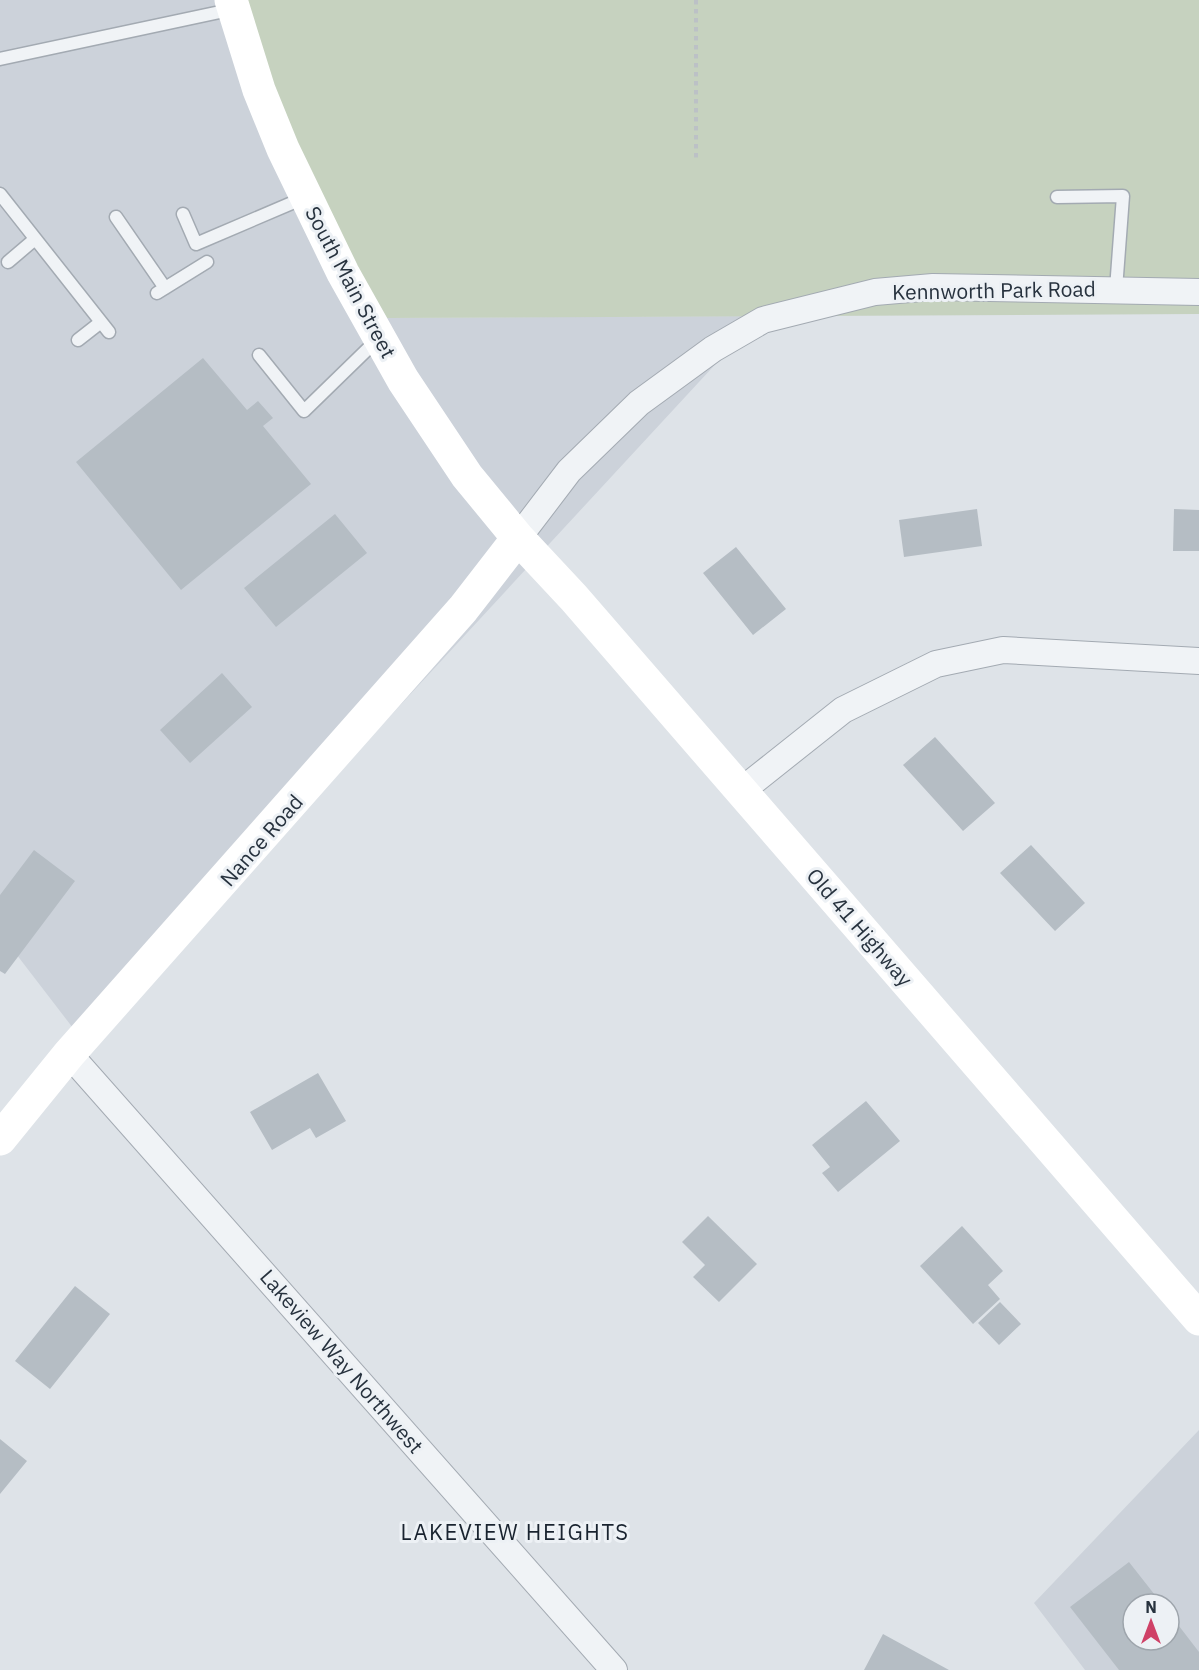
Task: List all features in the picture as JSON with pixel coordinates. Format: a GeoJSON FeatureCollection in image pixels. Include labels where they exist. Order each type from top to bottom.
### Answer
{"type":"FeatureCollection","features":[{"type":"Feature","properties":{"kind":"main road","name":"South Main Street"},"geometry":{"type":"LineString","coordinates":[[232,5],[259,90],[306,197],[379,338],[403,380],[467,476],[518,538]]}},
{"type":"Feature","properties":{"kind":"main road","name":"Old 41 Highway"},"geometry":{"type":"LineString","coordinates":[[518,538],[574,598],[1199,1319]]}},
{"type":"Feature","properties":{"kind":"main road","name":"Nance Road"},"geometry":{"type":"LineString","coordinates":[[0,1139],[69,1054],[463,609],[518,538]]}},
{"type":"Feature","properties":{"kind":"street","name":"Kennworth Park Road"},"geometry":{"type":"LineString","coordinates":[[518,538],[569,471],[639,404],[713,349],[763,320],[819,304],[887,291],[933,287],[1199,292]]}},
{"type":"Feature","properties":{"kind":"street"},"geometry":{"type":"LineString","coordinates":[[741,790],[843,710],[936,664],[1004,650],[1199,661]]}},
{"type":"Feature","properties":{"kind":"street","name":"Lakeview Way Northwest"},"geometry":{"type":"LineString","coordinates":[[69,1054],[614,1670]]}},
{"type":"Feature","properties":{"kind":"lane"},"geometry":{"type":"LineString","coordinates":[[0,58],[232,5]]}},
{"type":"Feature","properties":{"kind":"lane"},"geometry":{"type":"LineString","coordinates":[[0,194],[105,327],[78,340]]}},
{"type":"Feature","properties":{"kind":"lane"},"geometry":{"type":"LineString","coordinates":[[1057,197],[1123,196],[1116,289]]}},
{"type":"Feature","properties":{"kind":"lane"},"geometry":{"type":"LineString","coordinates":[[183,214],[196,244],[306,197]]}},
{"type":"Feature","properties":{"kind":"lane"},"geometry":{"type":"LineString","coordinates":[[116,217],[161,290],[207,262]]}},
{"type":"Feature","properties":{"kind":"lane"},"geometry":{"type":"LineString","coordinates":[[8,262],[35,239]]}},
{"type":"Feature","properties":{"kind":"lane"},"geometry":{"type":"LineString","coordinates":[[259,355],[304,411],[379,338]]}},
{"type":"Feature","properties":{"kind":"path"},"geometry":{"type":"LineString","coordinates":[[696,0],[696,160]]}},
{"type":"Feature","properties":{"kind":"shaded area"},"geometry":{"type":"Polygon","coordinates":[[[0,0],[231,0],[387,318],[760,316],[86,1045],[0,933],[0,0]]]}},
{"type":"Feature","properties":{"kind":"shaded area"},"geometry":{"type":"Polygon","coordinates":[[[1199,1430],[1199,1670],[1085,1670],[1034,1603],[1199,1430]]]}},
{"type":"Feature","properties":{"kind":"green space"},"geometry":{"type":"Polygon","coordinates":[[[231,0],[1199,0],[1199,314],[387,318],[252,89],[231,0]]]}},
{"type":"Feature","properties":{"kind":"building"},"geometry":{"type":"Polygon","coordinates":[[[203,358],[247,410],[258,401],[273,418],[263,426],[311,484],[181,590],[76,462],[203,358]]]}},
{"type":"Feature","properties":{"kind":"building"},"geometry":{"type":"Polygon","coordinates":[[[977,509],[982,546],[904,557],[899,520],[977,509]]]}},
{"type":"Feature","properties":{"kind":"building"},"geometry":{"type":"Polygon","coordinates":[[[1174,509],[1199,510],[1199,551],[1173,551],[1174,509]]]}},
{"type":"Feature","properties":{"kind":"building"},"geometry":{"type":"Polygon","coordinates":[[[335,514],[367,553],[276,627],[244,588],[335,514]]]}},
{"type":"Feature","properties":{"kind":"building"},"geometry":{"type":"Polygon","coordinates":[[[736,547],[786,609],[753,635],[703,573],[736,547]]]}},
{"type":"Feature","properties":{"kind":"building"},"geometry":{"type":"Polygon","coordinates":[[[222,673],[252,707],[190,763],[160,730],[222,673]]]}},
{"type":"Feature","properties":{"kind":"building"},"geometry":{"type":"Polygon","coordinates":[[[935,737],[995,803],[963,831],[903,765],[935,737]]]}},
{"type":"Feature","properties":{"kind":"building"},"geometry":{"type":"Polygon","coordinates":[[[1031,845],[1085,903],[1055,931],[1000,873],[1031,845]]]}},
{"type":"Feature","properties":{"kind":"building"},"geometry":{"type":"Polygon","coordinates":[[[34,850],[75,881],[5,974],[0,971],[0,895],[34,850]]]}},
{"type":"Feature","properties":{"kind":"building"},"geometry":{"type":"Polygon","coordinates":[[[318,1073],[346,1121],[316,1138],[310,1128],[272,1150],[250,1112],[318,1073]]]}},
{"type":"Feature","properties":{"kind":"building"},"geometry":{"type":"Polygon","coordinates":[[[866,1101],[900,1141],[838,1192],[822,1173],[830,1167],[812,1145],[866,1101]]]}},
{"type":"Feature","properties":{"kind":"building"},"geometry":{"type":"Polygon","coordinates":[[[708,1216],[757,1264],[719,1302],[693,1277],[705,1265],[682,1242],[708,1216]]]}},
{"type":"Feature","properties":{"kind":"building"},"geometry":{"type":"Polygon","coordinates":[[[962,1226],[1003,1271],[988,1285],[1000,1299],[973,1324],[920,1266],[962,1226]]]}},
{"type":"Feature","properties":{"kind":"building"},"geometry":{"type":"Polygon","coordinates":[[[75,1286],[110,1314],[50,1389],[15,1361],[75,1286]]]}},
{"type":"Feature","properties":{"kind":"building"},"geometry":{"type":"Polygon","coordinates":[[[1000,1302],[1021,1324],[999,1345],[978,1323],[1000,1302]]]}},
{"type":"Feature","properties":{"kind":"building"},"geometry":{"type":"Polygon","coordinates":[[[0,1439],[27,1461],[0,1494],[0,1439]]]}},
{"type":"Feature","properties":{"kind":"building"},"geometry":{"type":"Polygon","coordinates":[[[1129,1562],[1153,1592],[1121,1592],[1121,1652],[1181,1652],[1181,1629],[1199,1652],[1199,1670],[1119,1670],[1070,1607],[1129,1562]]]}},
{"type":"Feature","properties":{"kind":"building"},"geometry":{"type":"Polygon","coordinates":[[[883,1634],[949,1670],[864,1670],[883,1634]]]}},
{"type":"Feature","properties":{"kind":"district","name":"LAKEVIEW HEIGHTS"},"geometry":{"type":"Point","coordinates":[515,1531]}}]}
